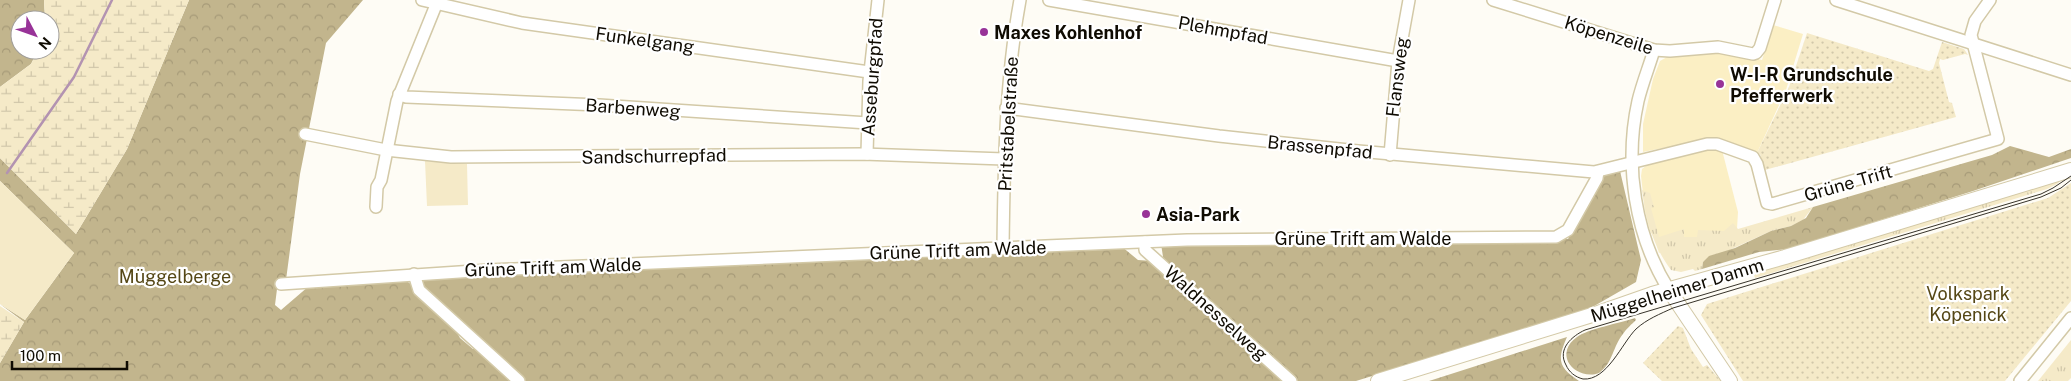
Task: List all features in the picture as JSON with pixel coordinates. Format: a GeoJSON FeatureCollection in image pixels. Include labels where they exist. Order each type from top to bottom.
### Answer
{"type":"FeatureCollection","features":[{"type":"Feature","properties":{"kind":"main road","name":"Müggelheimer Damm"},"geometry":{"type":"LineString","coordinates":[[1976,199],[1991,189],[2056,169],[2071,162]]}},
{"type":"Feature","properties":{"kind":"main road","name":"Müggelheimer Damm"},"geometry":{"type":"LineString","coordinates":[[1378,381],[1669,290],[2071,170]]}},
{"type":"Feature","properties":{"kind":"main road"},"geometry":{"type":"LineString","coordinates":[[1669,290],[1730,381]]}},
{"type":"Feature","properties":{"kind":"street","name":"Funkelgang"},"geometry":{"type":"LineString","coordinates":[[422,0],[552,28],[869,72]]}},
{"type":"Feature","properties":{"kind":"street","name":"Asseburgpfad"},"geometry":{"type":"LineString","coordinates":[[867,154],[869,72],[878,0]]}},
{"type":"Feature","properties":{"kind":"street","name":"Pritstabelstraße"},"geometry":{"type":"LineString","coordinates":[[1003,248],[1006,108],[1011,54],[1020,0]]}},
{"type":"Feature","properties":{"kind":"street","name":"Plehmpfad"},"geometry":{"type":"LineString","coordinates":[[1049,0],[1398,61]]}},
{"type":"Feature","properties":{"kind":"street","name":"Flansweg"},"geometry":{"type":"LineString","coordinates":[[1390,155],[1398,61],[1409,0]]}},
{"type":"Feature","properties":{"kind":"street","name":"Köpenzeile"},"geometry":{"type":"LineString","coordinates":[[1493,0],[1654,50],[1670,52],[1718,47],[1756,54],[1760,48],[1775,0]]}},
{"type":"Feature","properties":{"kind":"street"},"geometry":{"type":"LineString","coordinates":[[1836,0],[2071,75]]}},
{"type":"Feature","properties":{"kind":"street"},"geometry":{"type":"LineString","coordinates":[[1972,44],[1971,31],[1974,21],[1990,0]]}},
{"type":"Feature","properties":{"kind":"street"},"geometry":{"type":"LineString","coordinates":[[376,207],[378,187],[399,94],[437,2]]}},
{"type":"Feature","properties":{"kind":"street","name":"Grüne Trift"},"geometry":{"type":"LineString","coordinates":[[1634,162],[1707,144],[1726,147],[1754,158],[1767,203],[1772,204],[1991,143],[1998,140],[1998,136],[1978,57],[1972,44]]}},
{"type":"Feature","properties":{"kind":"street"},"geometry":{"type":"LineString","coordinates":[[1654,50],[1638,106],[1634,162],[1635,192],[1642,230],[1656,269],[1669,290]]}},
{"type":"Feature","properties":{"kind":"street","name":"Barbenweg"},"geometry":{"type":"LineString","coordinates":[[399,94],[406,97],[607,106],[868,122]]}},
{"type":"Feature","properties":{"kind":"street","name":"Brassenpfad"},"geometry":{"type":"LineString","coordinates":[[1006,108],[1228,137],[1390,155],[1598,172],[1634,162]]}},
{"type":"Feature","properties":{"kind":"street","name":"Sandschurrepfad"},"geometry":{"type":"LineString","coordinates":[[305,134],[386,150],[451,157],[867,154],[1004,159]]}},
{"type":"Feature","properties":{"kind":"street","name":"Grüne Trift am Walde"},"geometry":{"type":"LineString","coordinates":[[281,284],[414,274],[1187,240],[1556,237],[1568,230],[1597,178],[1598,172]]}},
{"type":"Feature","properties":{"kind":"street","name":"Waldnesselweg"},"geometry":{"type":"LineString","coordinates":[[1145,242],[1145,250],[1291,381]]}},
{"type":"Feature","properties":{"kind":"street"},"geometry":{"type":"LineString","coordinates":[[414,274],[419,290],[518,381]]}},
{"type":"Feature","properties":{"kind":"street"},"geometry":{"type":"LineString","coordinates":[[2020,381],[2071,318]]}},
{"type":"Feature","properties":{"kind":"shaded area","name":"W-I-R Grundschule Pfefferwerk"},"geometry":{"type":"Polygon","coordinates":[[[1773,25],[1803,34],[1786,90],[1757,153],[1720,139],[1712,138],[1643,152],[1643,124],[1653,79],[1660,61],[1667,57],[1724,51],[1762,60],[1773,25]]]}},
{"type":"Feature","properties":{"kind":"shaded area"},"geometry":{"type":"Polygon","coordinates":[[[1709,147],[1722,150],[1738,212],[1737,229],[1659,253],[1650,231],[1645,211],[1642,169],[1647,165],[1709,147]]]}},
{"type":"Feature","properties":{"kind":"green space"},"geometry":{"type":"Polygon","coordinates":[[[0,0],[44,0],[44,10],[10,10],[10,60],[33,60],[31,64],[0,87],[0,0]]]}},
{"type":"Feature","properties":{"kind":"green space"},"geometry":{"type":"Polygon","coordinates":[[[44,0],[189,0],[127,149],[76,234],[0,158],[0,87],[31,64],[33,60],[60,60],[60,10],[44,10],[44,0]]]}},
{"type":"Feature","properties":{"kind":"green space","name":"Müggelberge"},"geometry":{"type":"Polygon","coordinates":[[[189,0],[363,0],[326,43],[300,174],[286,280],[278,281],[275,305],[281,310],[309,286],[404,279],[455,329],[460,338],[473,349],[480,349],[515,381],[0,381],[0,363],[24,322],[0,304],[25,320],[74,253],[0,181],[0,158],[76,234],[127,149],[189,0]]]}},
{"type":"Feature","properties":{"kind":"green space"},"geometry":{"type":"Polygon","coordinates":[[[1807,33],[1929,71],[1933,69],[1942,42],[1964,49],[1968,55],[1940,59],[1939,63],[1949,102],[1952,103],[1956,117],[1765,170],[1760,154],[1757,153],[1789,87],[1807,33]]]}},
{"type":"Feature","properties":{"kind":"green space"},"geometry":{"type":"Polygon","coordinates":[[[2010,146],[2049,157],[2071,149],[2071,158],[1788,249],[1759,252],[1702,269],[1703,262],[1709,256],[1735,248],[1771,231],[1791,226],[1806,218],[1813,207],[1992,155],[2010,146]]]}},
{"type":"Feature","properties":{"kind":"green space"},"geometry":{"type":"Polygon","coordinates":[[[425,161],[467,164],[468,205],[427,206],[425,161]]]}},
{"type":"Feature","properties":{"kind":"green space"},"geometry":{"type":"Polygon","coordinates":[[[1620,171],[1641,260],[1636,282],[1589,309],[1356,381],[1298,381],[1164,263],[1161,244],[1568,239],[1603,174],[1620,171]]]}},
{"type":"Feature","properties":{"kind":"green space"},"geometry":{"type":"Polygon","coordinates":[[[2068,175],[2047,189],[1755,278],[1753,272],[2068,175]]]}},
{"type":"Feature","properties":{"kind":"green space"},"geometry":{"type":"Polygon","coordinates":[[[0,181],[74,253],[25,320],[0,304],[0,181]]]}},
{"type":"Feature","properties":{"kind":"green space","name":"Volkspark Köpenick"},"geometry":{"type":"Polygon","coordinates":[[[2071,183],[2071,301],[2005,381],[1743,381],[1701,315],[1707,304],[2048,198],[2071,183]]]}},
{"type":"Feature","properties":{"kind":"green space"},"geometry":{"type":"Polygon","coordinates":[[[1642,190],[1650,193],[1654,207],[1651,208],[1659,237],[1684,229],[1684,237],[1697,237],[1698,230],[1724,231],[1733,223],[1738,229],[1813,207],[1803,220],[1791,226],[1771,231],[1703,262],[1702,269],[1681,272],[1671,270],[1659,252],[1648,222],[1642,190]]]}},
{"type":"Feature","properties":{"kind":"green space"},"geometry":{"type":"Polygon","coordinates":[[[1121,246],[1138,260],[1152,261],[1283,378],[1282,381],[523,381],[420,285],[421,278],[1121,246]]]}},
{"type":"Feature","properties":{"kind":"green space"},"geometry":{"type":"Polygon","coordinates":[[[0,306],[24,322],[0,363],[0,306]]]}},
{"type":"Feature","properties":{"kind":"green space"},"geometry":{"type":"Polygon","coordinates":[[[1635,318],[1636,320],[1620,339],[1604,369],[1599,373],[1582,373],[1570,365],[1567,351],[1570,344],[1577,337],[1596,329],[1635,318]]]}},
{"type":"Feature","properties":{"kind":"green space"},"geometry":{"type":"Polygon","coordinates":[[[1678,326],[1683,328],[1691,349],[1703,367],[1707,365],[1721,381],[1662,381],[1643,363],[1678,326]]]}},
{"type":"Feature","properties":{"kind":"green space"},"geometry":{"type":"Polygon","coordinates":[[[1567,337],[1561,362],[1563,367],[1579,381],[1429,381],[1567,337]]]}},
{"type":"Feature","properties":{"kind":"green space"},"geometry":{"type":"Polygon","coordinates":[[[2071,340],[2071,378],[2068,381],[2038,381],[2071,340]]]}},
{"type":"Feature","properties":{"kind":"waterway"},"geometry":{"type":"LineString","coordinates":[[7,173],[74,77],[112,0]]}},
{"type":"Feature","properties":{"kind":"tram line"},"geometry":{"type":"LineString","coordinates":[[2071,176],[2041,194],[1585,330],[1567,344],[1563,354],[1566,365],[1575,376],[1583,379],[1592,378],[1607,368],[1640,325],[1673,308],[2041,197],[2061,188],[2071,180]]}},
{"type":"Feature","properties":{"kind":"place","name":"Maxes Kohlenhof"},"geometry":{"type":"Point","coordinates":[984,32]}},
{"type":"Feature","properties":{"kind":"place","name":"W-I-R Grundschule Pfefferwerk"},"geometry":{"type":"Point","coordinates":[1720,84]}},
{"type":"Feature","properties":{"kind":"place","name":"Asia-Park"},"geometry":{"type":"Point","coordinates":[1146,214]}}]}
